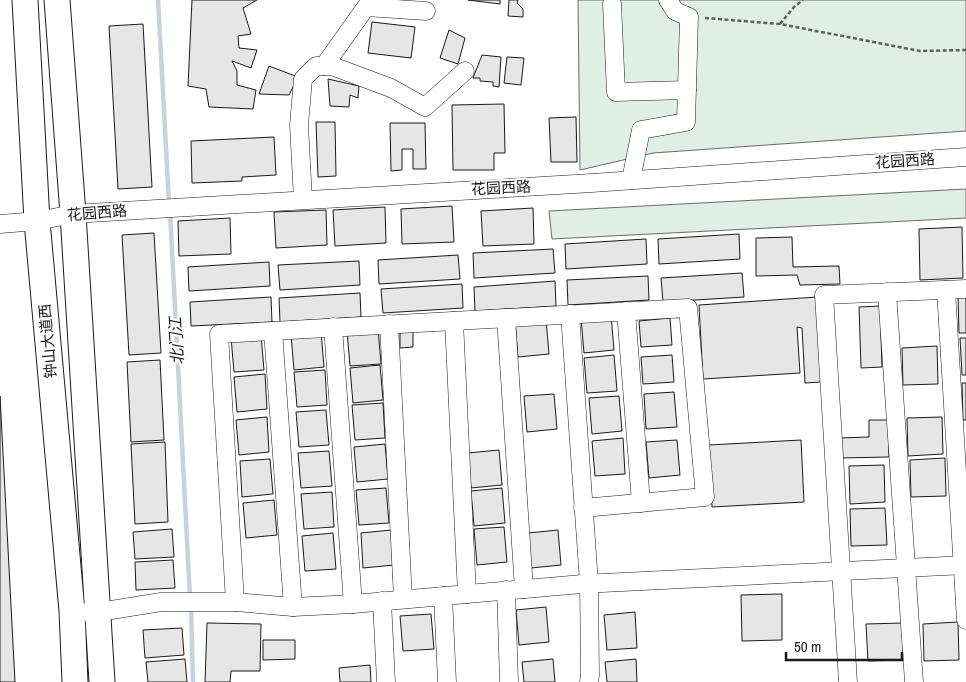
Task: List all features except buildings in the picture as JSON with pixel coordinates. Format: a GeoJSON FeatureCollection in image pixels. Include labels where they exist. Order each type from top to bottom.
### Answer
{"type":"FeatureCollection","features":[{"type":"Feature","properties":{"kind":"highway","name":"钟山大道西"},"geometry":{"type":"LineString","coordinates":[[25,0],[37,221],[72,611],[75,682]]}},
{"type":"Feature","properties":{"kind":"highway"},"geometry":{"type":"LineString","coordinates":[[57,0],[73,214],[102,682]]}},
{"type":"Feature","properties":{"kind":"street"},"geometry":{"type":"LineString","coordinates":[[631,180],[641,130],[686,122],[689,17],[675,11],[668,0]]}},
{"type":"Feature","properties":{"kind":"street"},"geometry":{"type":"LineString","coordinates":[[612,4],[616,92],[687,90]]}},
{"type":"Feature","properties":{"kind":"street"},"geometry":{"type":"LineString","coordinates":[[324,66],[366,7],[426,11]]}},
{"type":"Feature","properties":{"kind":"street"},"geometry":{"type":"LineString","coordinates":[[303,200],[299,126],[303,79],[316,66],[332,66],[391,88],[425,107],[465,71]]}},
{"type":"Feature","properties":{"kind":"street","name":"花园西路"},"geometry":{"type":"LineString","coordinates":[[0,224],[37,221],[73,214],[631,180],[966,157]]}},
{"type":"Feature","properties":{"kind":"street"},"geometry":{"type":"LineString","coordinates":[[946,290],[966,620]]}},
{"type":"Feature","properties":{"kind":"street"},"geometry":{"type":"LineString","coordinates":[[848,682],[824,295],[966,290]]}},
{"type":"Feature","properties":{"kind":"street"},"geometry":{"type":"LineString","coordinates":[[887,292],[914,682]]}},
{"type":"Feature","properties":{"kind":"street"},"geometry":{"type":"LineString","coordinates":[[235,602],[219,334],[688,308],[705,497],[583,508]]}},
{"type":"Feature","properties":{"kind":"street"},"geometry":{"type":"LineString","coordinates":[[626,311],[641,503]]}},
{"type":"Feature","properties":{"kind":"street"},"geometry":{"type":"LineString","coordinates":[[570,314],[589,584],[590,675],[588,682]]}},
{"type":"Feature","properties":{"kind":"street"},"geometry":{"type":"LineString","coordinates":[[506,318],[524,589]]}},
{"type":"Feature","properties":{"kind":"street"},"geometry":{"type":"LineString","coordinates":[[454,321],[467,594]]}},
{"type":"Feature","properties":{"kind":"street"},"geometry":{"type":"LineString","coordinates":[[389,324],[403,599]]}},
{"type":"Feature","properties":{"kind":"street"},"geometry":{"type":"LineString","coordinates":[[333,327],[353,604]]}},
{"type":"Feature","properties":{"kind":"street"},"geometry":{"type":"LineString","coordinates":[[273,331],[293,607]]}},
{"type":"Feature","properties":{"kind":"street"},"geometry":{"type":"LineString","coordinates":[[72,611],[99,612],[161,602],[235,602],[293,607],[353,604],[589,584],[964,565]]}},
{"type":"Feature","properties":{"kind":"street"},"geometry":{"type":"LineString","coordinates":[[506,590],[509,682]]}},
{"type":"Feature","properties":{"kind":"street"},"geometry":{"type":"LineString","coordinates":[[443,596],[447,682]]}},
{"type":"Feature","properties":{"kind":"street"},"geometry":{"type":"LineString","coordinates":[[382,601],[386,682]]}},
{"type":"Feature","properties":{"kind":"path"},"geometry":{"type":"LineString","coordinates":[[780,24],[802,0]]}},
{"type":"Feature","properties":{"kind":"path"},"geometry":{"type":"LineString","coordinates":[[689,17],[780,24],[920,51],[966,50]]}},
{"type":"Feature","properties":{"kind":"green space"},"geometry":{"type":"Polygon","coordinates":[[[578,0],[966,0],[966,131],[653,153],[580,170],[578,0]]]}},
{"type":"Feature","properties":{"kind":"green space"},"geometry":{"type":"Polygon","coordinates":[[[966,189],[966,218],[552,239],[549,211],[966,189]]]}},
{"type":"Feature","properties":{"kind":"waterway","name":"北门江"},"geometry":{"type":"LineString","coordinates":[[158,0],[169,203]]}},
{"type":"Feature","properties":{"kind":"waterway","name":"北门江"},"geometry":{"type":"LineString","coordinates":[[170,211],[190,598]]}},
{"type":"Feature","properties":{"kind":"waterway","name":"北门江"},"geometry":{"type":"LineString","coordinates":[[191,605],[193,682]]}}]}
